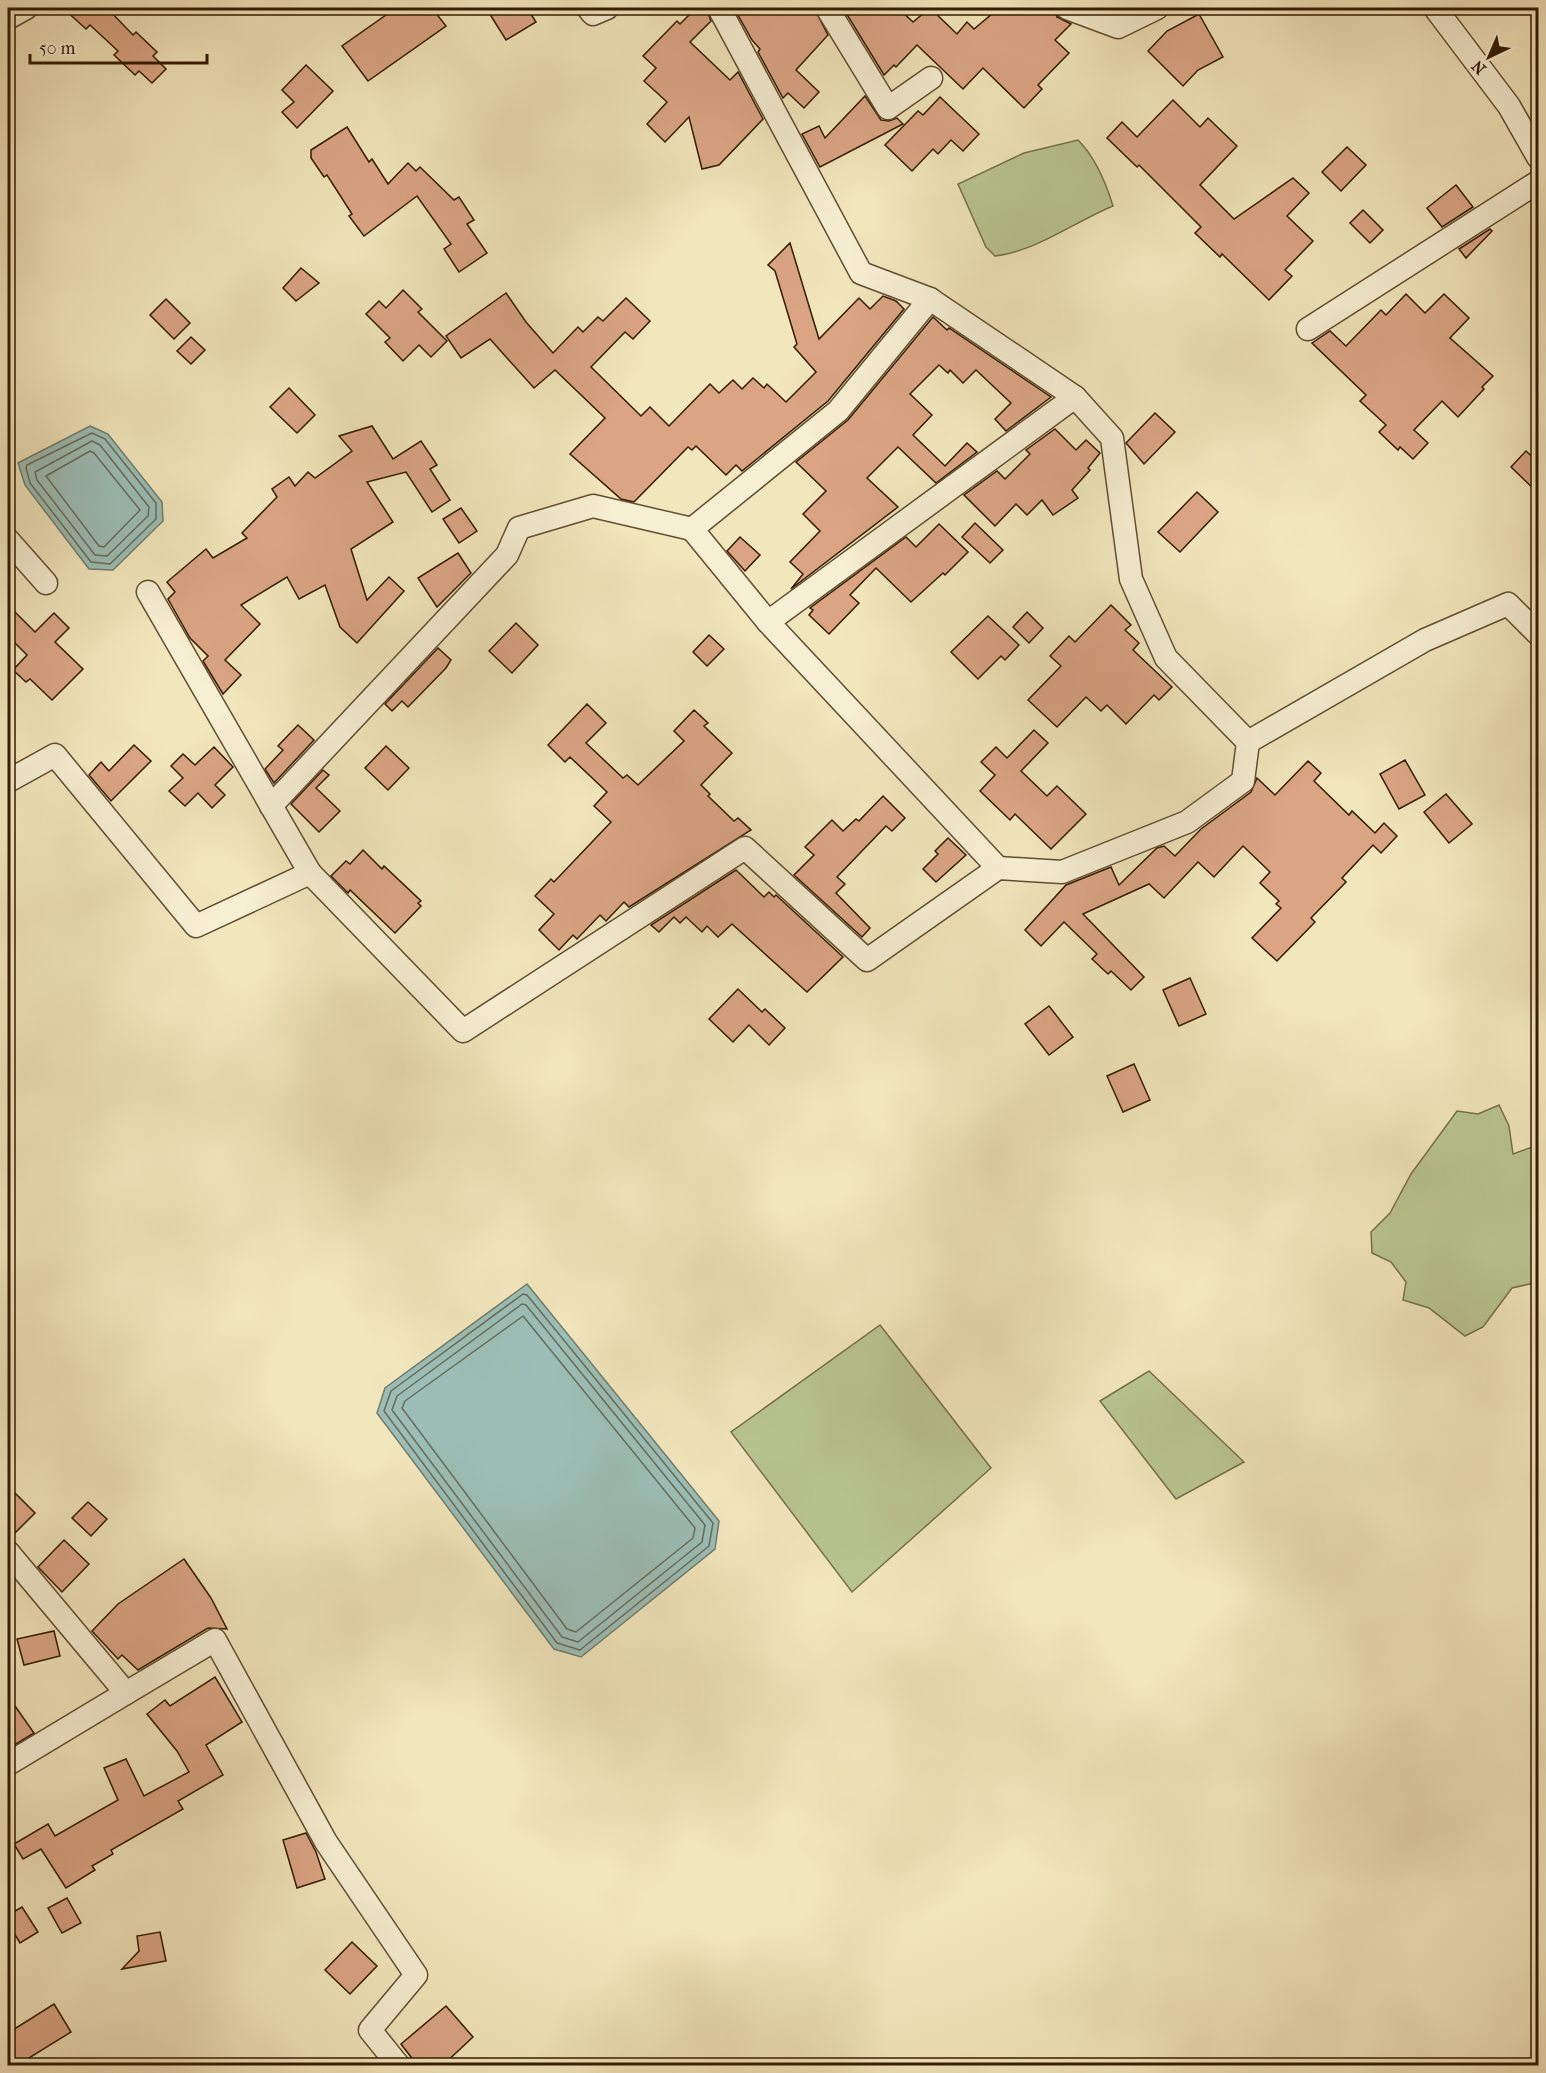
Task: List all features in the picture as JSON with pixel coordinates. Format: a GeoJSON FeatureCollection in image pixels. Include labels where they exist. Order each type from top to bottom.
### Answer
{"type":"FeatureCollection","features":[{"type":"Feature","properties":{"kind":"street"},"geometry":{"type":"LineString","coordinates":[[8,18],[27,8]]}},
{"type":"Feature","properties":{"kind":"street"},"geometry":{"type":"LineString","coordinates":[[588,8],[593,14],[607,8]]}},
{"type":"Feature","properties":{"kind":"street"},"geometry":{"type":"LineString","coordinates":[[719,8],[861,273],[930,298],[1075,397],[1113,438],[1131,579],[1166,658],[1248,742]]}},
{"type":"Feature","properties":{"kind":"street"},"geometry":{"type":"LineString","coordinates":[[827,8],[888,108],[931,78]]}},
{"type":"Feature","properties":{"kind":"street"},"geometry":{"type":"LineString","coordinates":[[1067,8],[1118,27],[1156,8]]}},
{"type":"Feature","properties":{"kind":"street"},"geometry":{"type":"LineString","coordinates":[[1435,8],[1509,106],[1539,157]]}},
{"type":"Feature","properties":{"kind":"street"},"geometry":{"type":"LineString","coordinates":[[1308,329],[1539,183]]}},
{"type":"Feature","properties":{"kind":"street"},"geometry":{"type":"LineString","coordinates":[[692,530],[838,411],[930,298]]}},
{"type":"Feature","properties":{"kind":"street"},"geometry":{"type":"LineString","coordinates":[[768,622],[1075,397]]}},
{"type":"Feature","properties":{"kind":"street"},"geometry":{"type":"LineString","coordinates":[[271,806],[507,555],[519,528],[593,506],[692,530],[768,622],[998,868]]}},
{"type":"Feature","properties":{"kind":"street"},"geometry":{"type":"LineString","coordinates":[[8,540],[46,583]]}},
{"type":"Feature","properties":{"kind":"street"},"geometry":{"type":"LineString","coordinates":[[148,592],[310,873],[463,1031],[745,848],[867,960],[998,868],[1062,872],[1187,822],[1243,781],[1248,742]]}},
{"type":"Feature","properties":{"kind":"street"},"geometry":{"type":"LineString","coordinates":[[1248,742],[1425,640],[1508,604],[1539,634]]}},
{"type":"Feature","properties":{"kind":"street"},"geometry":{"type":"LineString","coordinates":[[8,781],[55,755],[196,926],[310,873]]}},
{"type":"Feature","properties":{"kind":"street"},"geometry":{"type":"LineString","coordinates":[[8,1552],[126,1693]]}},
{"type":"Feature","properties":{"kind":"street"},"geometry":{"type":"LineString","coordinates":[[8,1764],[215,1640],[326,1842],[416,1975],[370,2030],[399,2066]]}},
{"type":"Feature","properties":{"kind":"green space"},"geometry":{"type":"Polygon","coordinates":[[[1078,140],[1090,154],[1113,206],[1041,242],[995,256],[986,247],[958,184],[1024,153],[1078,140]]]}},
{"type":"Feature","properties":{"kind":"green space"},"geometry":{"type":"Polygon","coordinates":[[[1499,1105],[1509,1126],[1513,1154],[1538,1145],[1538,1185],[1535,1194],[1538,1195],[1538,1271],[1530,1284],[1512,1288],[1483,1327],[1465,1336],[1429,1308],[1403,1300],[1406,1282],[1391,1262],[1372,1253],[1371,1232],[1390,1213],[1411,1174],[1457,1111],[1478,1114],[1499,1105]]]}},
{"type":"Feature","properties":{"kind":"green space"},"geometry":{"type":"Polygon","coordinates":[[[880,1325],[991,1468],[852,1592],[731,1432],[880,1325]]]}},
{"type":"Feature","properties":{"kind":"green space"},"geometry":{"type":"Polygon","coordinates":[[[1149,1371],[1244,1462],[1176,1499],[1100,1401],[1149,1371]]]}},
{"type":"Feature","properties":{"kind":"water"},"geometry":{"type":"Polygon","coordinates":[[[90,426],[108,434],[162,502],[163,521],[113,570],[89,569],[25,485],[18,463],[90,426]]]}},
{"type":"Feature","properties":{"kind":"water"},"geometry":{"type":"Polygon","coordinates":[[[527,1284],[719,1521],[715,1549],[581,1657],[554,1649],[377,1413],[385,1388],[527,1284]]]}},
{"type":"Feature","properties":{"kind":"building"},"geometry":{"type":"Polygon","coordinates":[[[63,8],[107,8],[133,35],[136,32],[157,52],[153,56],[166,69],[152,83],[139,71],[135,75],[114,55],[118,51],[90,25],[86,29],[63,8]]]}},
{"type":"Feature","properties":{"kind":"building"},"geometry":{"type":"Polygon","coordinates":[[[396,8],[432,8],[446,26],[368,81],[342,46],[396,8]]]}},
{"type":"Feature","properties":{"kind":"building"},"geometry":{"type":"Polygon","coordinates":[[[486,8],[527,8],[536,22],[506,40],[486,8]]]}},
{"type":"Feature","properties":{"kind":"building"},"geometry":{"type":"Polygon","coordinates":[[[696,8],[706,8],[711,21],[690,42],[730,80],[738,72],[763,119],[719,165],[702,169],[689,117],[665,142],[647,124],[667,102],[644,81],[656,68],[643,56],[677,21],[680,24],[696,8]]]}},
{"type":"Feature","properties":{"kind":"building"},"geometry":{"type":"Polygon","coordinates":[[[734,8],[814,8],[828,35],[796,70],[819,92],[804,108],[788,93],[783,98],[758,52],[760,49],[752,40],[734,8]]]}},
{"type":"Feature","properties":{"kind":"building"},"geometry":{"type":"Polygon","coordinates":[[[843,8],[898,8],[913,22],[930,8],[957,34],[967,22],[974,29],[999,8],[1054,8],[1057,17],[1071,24],[1055,40],[1069,53],[1038,85],[1042,89],[1024,108],[983,68],[963,89],[917,45],[896,67],[894,65],[884,75],[843,8]]]}},
{"type":"Feature","properties":{"kind":"building"},"geometry":{"type":"Polygon","coordinates":[[[1199,14],[1223,57],[1198,70],[1183,86],[1148,51],[1167,31],[1199,14]]]}},
{"type":"Feature","properties":{"kind":"building"},"geometry":{"type":"Polygon","coordinates":[[[306,65],[333,91],[297,128],[282,112],[294,102],[282,90],[306,65]]]}},
{"type":"Feature","properties":{"kind":"building"},"geometry":{"type":"Polygon","coordinates":[[[865,96],[881,120],[889,121],[897,118],[903,124],[820,167],[802,134],[819,126],[825,138],[865,96]]]}},
{"type":"Feature","properties":{"kind":"building"},"geometry":{"type":"Polygon","coordinates":[[[940,97],[979,134],[963,151],[951,140],[938,154],[933,149],[912,171],[885,145],[918,111],[923,115],[940,97]]]}},
{"type":"Feature","properties":{"kind":"building"},"geometry":{"type":"Polygon","coordinates":[[[1173,100],[1200,127],[1208,118],[1237,146],[1200,185],[1234,219],[1293,178],[1309,193],[1287,216],[1313,241],[1285,270],[1292,276],[1269,300],[1222,254],[1220,257],[1195,233],[1201,227],[1139,165],[1137,167],[1107,138],[1122,122],[1137,137],[1173,100]]]}},
{"type":"Feature","properties":{"kind":"building"},"geometry":{"type":"Polygon","coordinates":[[[347,127],[369,162],[372,159],[388,184],[408,163],[416,171],[420,167],[454,200],[459,197],[474,220],[467,224],[487,253],[459,272],[444,249],[451,244],[417,196],[364,236],[349,216],[352,214],[327,175],[324,177],[311,158],[311,150],[347,127]]]}},
{"type":"Feature","properties":{"kind":"building"},"geometry":{"type":"Polygon","coordinates":[[[1347,147],[1366,165],[1341,191],[1322,172],[1347,147]]]}},
{"type":"Feature","properties":{"kind":"building"},"geometry":{"type":"Polygon","coordinates":[[[1456,185],[1473,207],[1442,227],[1427,208],[1456,185]]]}},
{"type":"Feature","properties":{"kind":"building"},"geometry":{"type":"Polygon","coordinates":[[[1363,210],[1383,230],[1370,243],[1350,223],[1363,210]]]}},
{"type":"Feature","properties":{"kind":"building"},"geometry":{"type":"Polygon","coordinates":[[[1490,229],[1492,231],[1466,258],[1459,249],[1490,229]]]}},
{"type":"Feature","properties":{"kind":"building"},"geometry":{"type":"Polygon","coordinates":[[[790,243],[819,339],[859,298],[870,309],[883,296],[896,301],[904,309],[828,401],[742,471],[736,465],[726,475],[696,446],[692,450],[688,447],[634,502],[621,499],[570,454],[605,418],[555,370],[534,388],[490,339],[461,358],[446,336],[506,293],[526,322],[553,353],[578,327],[583,332],[598,317],[603,321],[626,298],[650,321],[633,339],[625,332],[591,367],[641,416],[650,407],[669,426],[710,384],[719,393],[733,380],[742,389],[753,378],[764,388],[767,384],[786,402],[816,372],[794,347],[797,344],[775,271],[768,265],[790,243]]]}},
{"type":"Feature","properties":{"kind":"building"},"geometry":{"type":"Polygon","coordinates":[[[301,268],[319,283],[296,301],[283,288],[301,268]]]}},
{"type":"Feature","properties":{"kind":"building"},"geometry":{"type":"Polygon","coordinates":[[[403,290],[422,309],[418,312],[447,341],[431,357],[419,345],[403,361],[385,342],[390,338],[366,314],[379,301],[386,308],[403,290]]]}},
{"type":"Feature","properties":{"kind":"building"},"geometry":{"type":"Polygon","coordinates":[[[1406,294],[1425,313],[1444,294],[1469,318],[1450,338],[1493,376],[1458,417],[1442,401],[1414,430],[1428,443],[1413,459],[1400,447],[1398,450],[1379,432],[1386,425],[1360,401],[1366,395],[1312,343],[1330,331],[1346,346],[1381,310],[1386,315],[1406,294]]]}},
{"type":"Feature","properties":{"kind":"building"},"geometry":{"type":"Polygon","coordinates":[[[166,299],[190,323],[174,339],[150,315],[166,299]]]}},
{"type":"Feature","properties":{"kind":"building"},"geometry":{"type":"Polygon","coordinates":[[[933,317],[947,330],[949,328],[1051,397],[1006,431],[995,419],[1011,403],[976,370],[963,383],[950,370],[948,373],[939,365],[910,394],[932,415],[913,435],[945,466],[967,443],[977,452],[936,483],[898,447],[867,478],[898,507],[791,589],[803,574],[790,562],[820,531],[803,514],[826,491],[796,462],[848,420],[933,317]]]}},
{"type":"Feature","properties":{"kind":"building"},"geometry":{"type":"Polygon","coordinates":[[[191,337],[205,350],[191,364],[177,351],[191,337]]]}},
{"type":"Feature","properties":{"kind":"building"},"geometry":{"type":"Polygon","coordinates":[[[289,388],[315,415],[297,433],[270,407],[289,388]]]}},
{"type":"Feature","properties":{"kind":"building"},"geometry":{"type":"Polygon","coordinates":[[[1155,413],[1175,432],[1144,464],[1126,443],[1155,413]]]}},
{"type":"Feature","properties":{"kind":"building"},"geometry":{"type":"Polygon","coordinates":[[[372,426],[393,459],[421,441],[437,465],[430,469],[450,500],[432,512],[406,472],[367,482],[393,522],[351,549],[367,600],[389,577],[404,591],[357,643],[340,627],[325,585],[299,599],[287,577],[241,605],[260,624],[225,660],[241,675],[223,694],[203,661],[208,656],[190,638],[168,599],[175,592],[167,582],[206,549],[213,558],[247,538],[242,533],[277,497],[272,489],[289,477],[295,486],[308,472],[315,478],[352,451],[339,436],[372,426]]]}},
{"type":"Feature","properties":{"kind":"building"},"geometry":{"type":"Polygon","coordinates":[[[1055,429],[1076,450],[1086,440],[1100,453],[1088,468],[1090,470],[1072,490],[1078,498],[1053,515],[1042,500],[1027,515],[1016,504],[995,526],[964,495],[997,471],[1005,479],[1030,454],[1026,450],[1055,429]]]}},
{"type":"Feature","properties":{"kind":"building"},"geometry":{"type":"Polygon","coordinates":[[[1526,451],[1539,463],[1539,494],[1511,467],[1526,451]]]}},
{"type":"Feature","properties":{"kind":"building"},"geometry":{"type":"Polygon","coordinates":[[[1197,492],[1218,512],[1180,552],[1158,532],[1197,492]]]}},
{"type":"Feature","properties":{"kind":"building"},"geometry":{"type":"Polygon","coordinates":[[[461,508],[477,531],[459,543],[443,519],[461,508]]]}},
{"type":"Feature","properties":{"kind":"building"},"geometry":{"type":"Polygon","coordinates":[[[975,523],[1003,550],[990,563],[962,537],[975,523]]]}},
{"type":"Feature","properties":{"kind":"building"},"geometry":{"type":"Polygon","coordinates":[[[939,524],[968,552],[945,575],[943,573],[911,602],[876,568],[850,595],[859,603],[829,634],[809,615],[813,610],[810,608],[906,537],[916,547],[939,524]]]}},
{"type":"Feature","properties":{"kind":"building"},"geometry":{"type":"Polygon","coordinates":[[[740,537],[760,555],[745,571],[727,551],[740,537]]]}},
{"type":"Feature","properties":{"kind":"building"},"geometry":{"type":"Polygon","coordinates":[[[458,553],[471,573],[437,607],[418,578],[458,553]]]}},
{"type":"Feature","properties":{"kind":"building"},"geometry":{"type":"Polygon","coordinates":[[[8,605],[35,632],[54,613],[69,628],[55,642],[83,669],[52,700],[30,679],[26,682],[13,670],[27,655],[8,636],[8,605]]]}},
{"type":"Feature","properties":{"kind":"building"},"geometry":{"type":"Polygon","coordinates":[[[1111,605],[1131,625],[1125,630],[1139,643],[1133,650],[1172,687],[1159,700],[1154,695],[1126,724],[1107,705],[1101,711],[1086,697],[1057,727],[1028,700],[1061,666],[1050,656],[1069,636],[1075,642],[1111,605]]]}},
{"type":"Feature","properties":{"kind":"building"},"geometry":{"type":"Polygon","coordinates":[[[1027,612],[1043,628],[1029,643],[1013,627],[1027,612]]]}},
{"type":"Feature","properties":{"kind":"building"},"geometry":{"type":"Polygon","coordinates":[[[988,616],[1019,645],[1005,660],[1001,656],[978,679],[951,652],[988,616]]]}},
{"type":"Feature","properties":{"kind":"building"},"geometry":{"type":"Polygon","coordinates":[[[516,623],[538,645],[512,673],[489,651],[516,623]]]}},
{"type":"Feature","properties":{"kind":"building"},"geometry":{"type":"Polygon","coordinates":[[[709,635],[724,649],[707,666],[693,652],[709,635]]]}},
{"type":"Feature","properties":{"kind":"building"},"geometry":{"type":"Polygon","coordinates":[[[438,648],[451,660],[446,668],[408,707],[402,701],[392,711],[385,704],[438,648]]]}},
{"type":"Feature","properties":{"kind":"building"},"geometry":{"type":"Polygon","coordinates":[[[587,704],[606,723],[586,743],[623,778],[627,775],[638,785],[684,741],[674,731],[694,710],[708,723],[704,726],[732,753],[701,785],[710,794],[708,796],[734,821],[738,818],[751,830],[629,907],[624,902],[606,921],[600,915],[577,939],[573,935],[559,950],[539,930],[554,914],[535,896],[551,879],[554,882],[611,822],[594,806],[607,792],[570,757],[565,762],[548,745],[587,704]]]}},
{"type":"Feature","properties":{"kind":"building"},"geometry":{"type":"Polygon","coordinates":[[[298,725],[314,740],[274,783],[265,769],[283,750],[278,746],[298,725]]]}},
{"type":"Feature","properties":{"kind":"building"},"geometry":{"type":"Polygon","coordinates":[[[1034,730],[1048,743],[1021,771],[1047,796],[1057,786],[1086,814],[1051,849],[1015,814],[1010,820],[980,791],[995,775],[981,762],[996,747],[1007,758],[1034,730]]]}},
{"type":"Feature","properties":{"kind":"building"},"geometry":{"type":"Polygon","coordinates":[[[134,745],[151,761],[111,801],[89,775],[101,762],[109,771],[134,745]]]}},
{"type":"Feature","properties":{"kind":"building"},"geometry":{"type":"Polygon","coordinates":[[[386,746],[409,768],[388,790],[365,768],[386,746]]]}},
{"type":"Feature","properties":{"kind":"building"},"geometry":{"type":"Polygon","coordinates":[[[214,747],[233,767],[215,785],[225,795],[212,808],[198,793],[185,806],[169,791],[183,778],[171,766],[183,754],[195,765],[214,747]]]}},
{"type":"Feature","properties":{"kind":"building"},"geometry":{"type":"Polygon","coordinates":[[[1405,760],[1425,795],[1399,809],[1380,774],[1405,760]]]}},
{"type":"Feature","properties":{"kind":"building"},"geometry":{"type":"Polygon","coordinates":[[[1308,761],[1321,773],[1314,781],[1349,815],[1352,811],[1375,833],[1384,823],[1397,836],[1381,853],[1373,845],[1342,878],[1346,882],[1311,918],[1315,922],[1277,961],[1252,938],[1281,908],[1276,904],[1279,901],[1260,883],[1270,872],[1243,846],[1214,877],[1198,862],[1164,898],[1149,884],[1083,914],[1144,977],[1131,990],[1111,971],[1108,974],[1092,959],[1097,954],[1064,922],[1041,946],[1025,930],[1066,885],[1111,867],[1119,885],[1157,848],[1164,846],[1175,856],[1201,829],[1251,792],[1257,778],[1275,795],[1308,761]]]}},
{"type":"Feature","properties":{"kind":"building"},"geometry":{"type":"Polygon","coordinates":[[[323,770],[329,775],[316,788],[340,811],[319,832],[291,804],[323,770]]]}},
{"type":"Feature","properties":{"kind":"building"},"geometry":{"type":"Polygon","coordinates":[[[1446,794],[1472,824],[1449,843],[1424,812],[1446,794]]]}},
{"type":"Feature","properties":{"kind":"building"},"geometry":{"type":"Polygon","coordinates":[[[883,796],[905,818],[892,831],[886,826],[837,877],[845,884],[836,893],[870,928],[862,937],[794,875],[814,855],[805,847],[832,820],[843,831],[856,819],[859,821],[883,796]]]}},
{"type":"Feature","properties":{"kind":"building"},"geometry":{"type":"Polygon","coordinates":[[[948,838],[966,855],[936,882],[923,869],[938,854],[935,851],[948,838]]]}},
{"type":"Feature","properties":{"kind":"building"},"geometry":{"type":"Polygon","coordinates":[[[363,850],[382,869],[384,866],[421,901],[418,903],[421,906],[395,933],[350,890],[348,893],[331,876],[346,861],[350,864],[363,850]]]}},
{"type":"Feature","properties":{"kind":"building"},"geometry":{"type":"Polygon","coordinates":[[[736,870],[764,897],[769,892],[774,897],[776,895],[843,957],[807,992],[732,924],[718,937],[707,926],[702,932],[686,917],[680,923],[674,917],[659,932],[651,925],[736,870]]]}},
{"type":"Feature","properties":{"kind":"building"},"geometry":{"type":"Polygon","coordinates":[[[1190,978],[1206,1014],[1179,1026],[1163,990],[1190,978]]]}},
{"type":"Feature","properties":{"kind":"building"},"geometry":{"type":"Polygon","coordinates":[[[738,989],[762,1012],[765,1009],[785,1028],[769,1045],[749,1025],[733,1042],[709,1019],[738,989]]]}},
{"type":"Feature","properties":{"kind":"building"},"geometry":{"type":"Polygon","coordinates":[[[1049,1006],[1073,1037],[1049,1055],[1025,1024],[1049,1006]]]}},
{"type":"Feature","properties":{"kind":"building"},"geometry":{"type":"Polygon","coordinates":[[[1134,1064],[1150,1100],[1123,1112],[1107,1076],[1134,1064]]]}},
{"type":"Feature","properties":{"kind":"building"},"geometry":{"type":"Polygon","coordinates":[[[8,1486],[35,1513],[9,1539],[8,1539],[8,1486]]]}},
{"type":"Feature","properties":{"kind":"building"},"geometry":{"type":"Polygon","coordinates":[[[88,1502],[107,1519],[91,1536],[72,1518],[88,1502]]]}},
{"type":"Feature","properties":{"kind":"building"},"geometry":{"type":"Polygon","coordinates":[[[64,1540],[89,1564],[62,1592],[38,1567],[64,1540]]]}},
{"type":"Feature","properties":{"kind":"building"},"geometry":{"type":"Polygon","coordinates":[[[184,1559],[211,1598],[227,1629],[208,1628],[138,1670],[122,1655],[118,1659],[92,1631],[118,1604],[184,1559]]]}},
{"type":"Feature","properties":{"kind":"building"},"geometry":{"type":"Polygon","coordinates":[[[54,1631],[60,1656],[24,1665],[17,1639],[54,1631]]]}},
{"type":"Feature","properties":{"kind":"building"},"geometry":{"type":"Polygon","coordinates":[[[215,1677],[242,1722],[206,1745],[223,1775],[178,1801],[183,1809],[111,1850],[113,1854],[92,1866],[95,1870],[66,1888],[41,1849],[23,1859],[14,1844],[48,1824],[55,1836],[118,1800],[104,1768],[126,1759],[144,1796],[189,1772],[177,1751],[147,1714],[165,1700],[170,1706],[215,1677]]]}},
{"type":"Feature","properties":{"kind":"building"},"geometry":{"type":"Polygon","coordinates":[[[8,1696],[34,1733],[8,1749],[8,1696]]]}},
{"type":"Feature","properties":{"kind":"building"},"geometry":{"type":"Polygon","coordinates":[[[306,1833],[316,1852],[325,1879],[297,1888],[283,1840],[306,1833]]]}},
{"type":"Feature","properties":{"kind":"building"},"geometry":{"type":"Polygon","coordinates":[[[67,1898],[81,1923],[62,1933],[48,1908],[67,1898]]]}},
{"type":"Feature","properties":{"kind":"building"},"geometry":{"type":"Polygon","coordinates":[[[22,1907],[38,1932],[20,1943],[8,1923],[8,1915],[22,1907]]]}},
{"type":"Feature","properties":{"kind":"building"},"geometry":{"type":"Polygon","coordinates":[[[160,1932],[166,1961],[122,1969],[139,1951],[137,1936],[160,1932]]]}},
{"type":"Feature","properties":{"kind":"building"},"geometry":{"type":"Polygon","coordinates":[[[352,1942],[377,1966],[350,1994],[325,1970],[352,1942]]]}},
{"type":"Feature","properties":{"kind":"building"},"geometry":{"type":"Polygon","coordinates":[[[54,2004],[71,2032],[16,2066],[8,2066],[8,2033],[54,2004]]]}},
{"type":"Feature","properties":{"kind":"building"},"geometry":{"type":"Polygon","coordinates":[[[446,2006],[473,2037],[442,2066],[418,2066],[401,2044],[446,2006]]]}}]}
